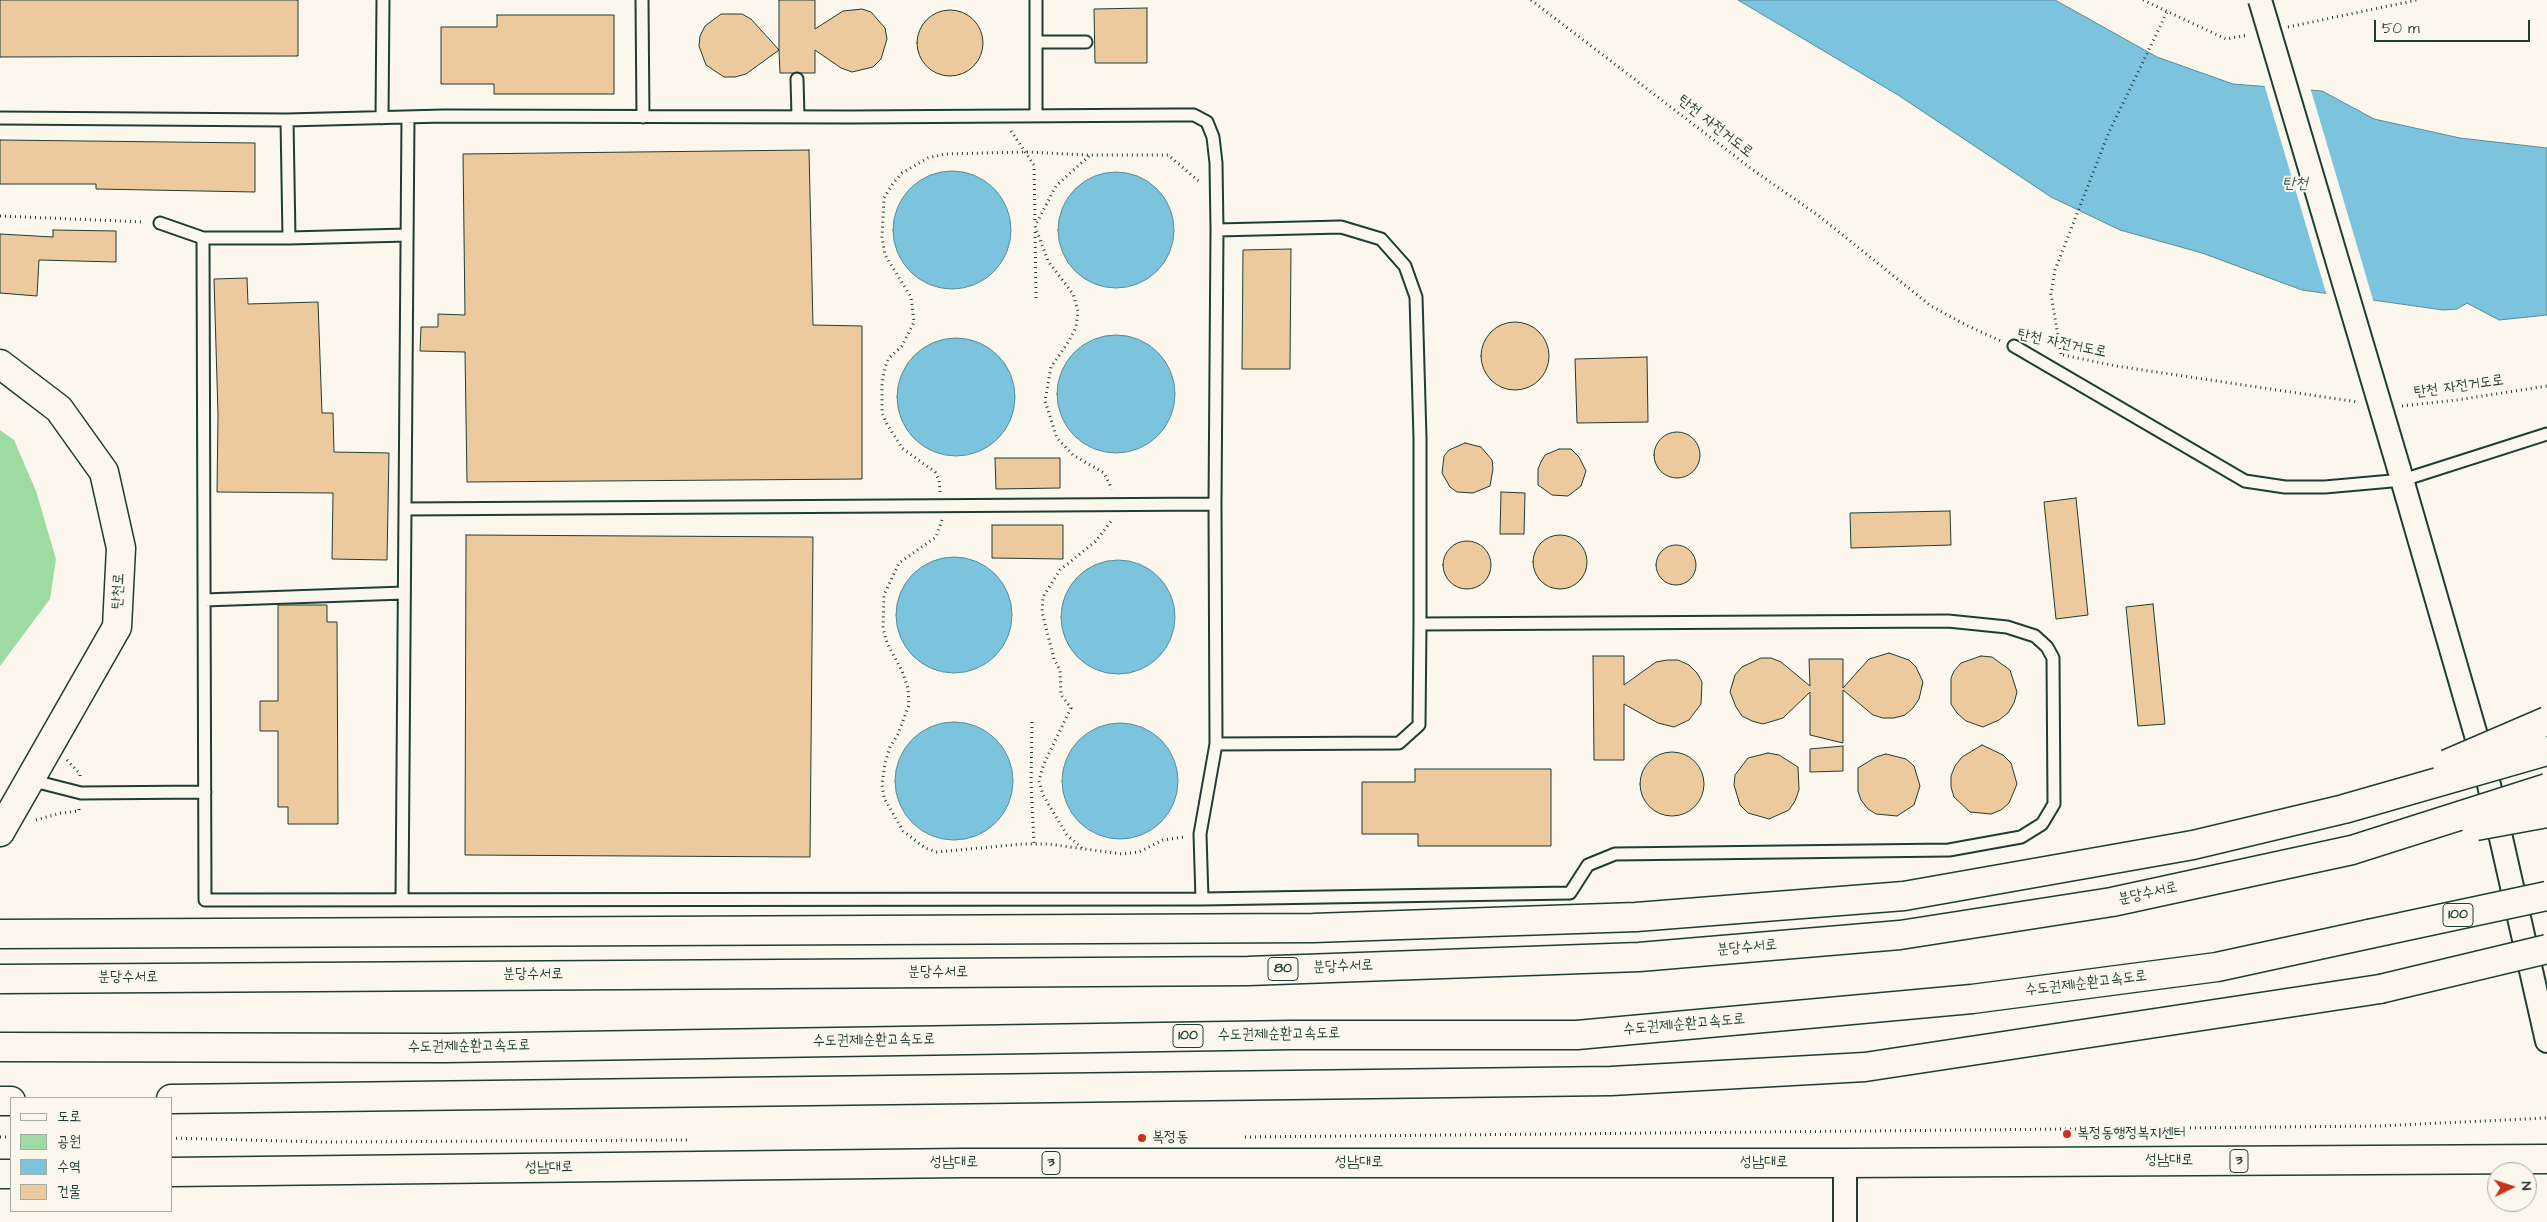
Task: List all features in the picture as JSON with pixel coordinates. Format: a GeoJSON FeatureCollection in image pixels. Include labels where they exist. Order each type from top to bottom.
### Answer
{"type":"FeatureCollection","features":[{"type":"Feature","properties":{"kind":"main road","name":"탄천로"},"geometry":{"type":"LineString","coordinates":[[0,364],[59,409],[104,472],[121,548],[117,627],[30,780],[2,824]]}},
{"type":"Feature","properties":{"kind":"main road"},"geometry":{"type":"LineString","coordinates":[[2344,809],[2547,721]]}},
{"type":"Feature","properties":{"kind":"main road"},"geometry":{"type":"LineString","coordinates":[[0,934],[1304,928],[1636,918],[1904,896],[2193,845],[2344,809],[2547,751]]}},
{"type":"Feature","properties":{"kind":"main road","name":"분당수서로"},"geometry":{"type":"LineString","coordinates":[[0,980],[1248,971],[1639,957],[1900,935],[2112,902],[2352,850],[2547,788]]}},
{"type":"Feature","properties":{"kind":"main road"},"geometry":{"type":"LineString","coordinates":[[2352,850],[2547,813]]}},
{"type":"Feature","properties":{"kind":"main road","name":"수도권제1순환고속도로"},"geometry":{"type":"LineString","coordinates":[[0,1047],[446,1048],[1292,1035],[1577,1035],[1982,998],[2217,967],[2547,896]]}},
{"type":"Feature","properties":{"kind":"main road"},"geometry":{"type":"LineString","coordinates":[[172,1098],[1611,1081],[1865,1068],[2380,989],[2547,949]]}},
{"type":"Feature","properties":{"kind":"main road","name":"성남대로"},"geometry":{"type":"LineString","coordinates":[[172,1172],[962,1163],[1845,1163],[2547,1159]]}},
{"type":"Feature","properties":{"kind":"street"},"geometry":{"type":"LineString","coordinates":[[2260,0],[2484,763],[2547,1041]]}},
{"type":"Feature","properties":{"kind":"street"},"geometry":{"type":"LineString","coordinates":[[1845,1163],[1845,1222]]}},
{"type":"Feature","properties":{"kind":"lane"},"geometry":{"type":"LineString","coordinates":[[382,0],[382,118]]}},
{"type":"Feature","properties":{"kind":"lane"},"geometry":{"type":"LineString","coordinates":[[642,0],[643,116]]}},
{"type":"Feature","properties":{"kind":"lane"},"geometry":{"type":"LineString","coordinates":[[1036,0],[1038,42],[1036,116]]}},
{"type":"Feature","properties":{"kind":"lane"},"geometry":{"type":"LineString","coordinates":[[1038,42],[1086,42]]}},
{"type":"Feature","properties":{"kind":"lane"},"geometry":{"type":"LineString","coordinates":[[797,79],[798,117]]}},
{"type":"Feature","properties":{"kind":"lane"},"geometry":{"type":"LineString","coordinates":[[0,118],[287,120],[408,117],[1194,115],[1207,122],[1213,137],[1216,163],[1217,230],[1216,744],[1200,834],[1202,899]]}},
{"type":"Feature","properties":{"kind":"lane"},"geometry":{"type":"LineString","coordinates":[[402,900],[408,117]]}},
{"type":"Feature","properties":{"kind":"lane"},"geometry":{"type":"LineString","coordinates":[[287,120],[289,238]]}},
{"type":"Feature","properties":{"kind":"lane"},"geometry":{"type":"LineString","coordinates":[[160,223],[203,238],[407,235]]}},
{"type":"Feature","properties":{"kind":"lane"},"geometry":{"type":"LineString","coordinates":[[1216,744],[1399,743],[1419,726],[1420,624],[1420,438],[1416,297],[1405,266],[1381,239],[1341,227],[1217,230]]}},
{"type":"Feature","properties":{"kind":"lane"},"geometry":{"type":"LineString","coordinates":[[203,238],[205,900],[1202,899],[1570,893],[1588,865],[1616,854],[1949,850],[2021,837],[2042,824],[2054,804],[2053,658],[2047,647],[2035,636],[2007,627],[1948,621],[1420,624]]}},
{"type":"Feature","properties":{"kind":"lane"},"geometry":{"type":"LineString","coordinates":[[2014,346],[2245,481],[2285,487],[2325,487],[2401,475],[2547,434]]}},
{"type":"Feature","properties":{"kind":"lane"},"geometry":{"type":"LineString","coordinates":[[405,509],[1215,504]]}},
{"type":"Feature","properties":{"kind":"lane"},"geometry":{"type":"LineString","coordinates":[[204,600],[404,593]]}},
{"type":"Feature","properties":{"kind":"lane"},"geometry":{"type":"LineString","coordinates":[[30,780],[81,793],[205,792]]}},
{"type":"Feature","properties":{"kind":"path","name":"탄천 자전거도로"},"geometry":{"type":"LineString","coordinates":[[1531,0],[1753,170],[1818,216],[1931,306],[1968,326],[2014,346]]}},
{"type":"Feature","properties":{"kind":"path"},"geometry":{"type":"LineString","coordinates":[[2061,355],[2052,294],[2055,270],[2106,141],[2167,12]]}},
{"type":"Feature","properties":{"kind":"path"},"geometry":{"type":"LineString","coordinates":[[1001,116],[1034,165],[1036,298]]}},
{"type":"Feature","properties":{"kind":"path"},"geometry":{"type":"LineString","coordinates":[[0,216],[160,223]]}},
{"type":"Feature","properties":{"kind":"path","name":"탄천 자전거도로"},"geometry":{"type":"LineString","coordinates":[[2052,353],[2116,366],[2364,402]]}},
{"type":"Feature","properties":{"kind":"path","name":"탄천 자전거도로"},"geometry":{"type":"LineString","coordinates":[[2393,407],[2458,400],[2547,386]]}},
{"type":"Feature","properties":{"kind":"path"},"geometry":{"type":"LineString","coordinates":[[1032,722],[1031,782],[1034,844]]}},
{"type":"Feature","properties":{"kind":"path"},"geometry":{"type":"LineString","coordinates":[[1031,782],[1038,782]]}},
{"type":"Feature","properties":{"kind":"path"},"geometry":{"type":"LineString","coordinates":[[1242,1137],[2379,1126],[2547,1118]]}},
{"type":"Feature","properties":{"kind":"path"},"geometry":{"type":"LineString","coordinates":[[172,1138],[322,1142],[692,1140]]}},
{"type":"Feature","properties":{"kind":"green space"},"geometry":{"type":"Polygon","coordinates":[[[0,430],[14,440],[36,491],[56,559],[50,599],[0,666],[0,430]]]}},
{"type":"Feature","properties":{"kind":"water","name":"탄천"},"geometry":{"type":"Polygon","coordinates":[[[1738,0],[2055,0],[2157,57],[2233,84],[2322,91],[2374,119],[2460,138],[2547,148],[2547,315],[2499,320],[2467,303],[2457,309],[2443,310],[2302,290],[2202,253],[2120,230],[2051,197],[1898,95],[1738,0]]]}},
{"type":"Feature","properties":{"kind":"water"},"geometry":{"type":"Polygon","coordinates":[[[952,171],[975,175],[994,188],[1007,207],[1011,230],[1007,253],[994,272],[975,285],[952,289],[929,285],[910,272],[897,253],[893,230],[897,207],[910,188],[929,175],[952,171]]]}},
{"type":"Feature","properties":{"kind":"water"},"geometry":{"type":"Polygon","coordinates":[[[1116,172],[1138,176],[1148,181],[1157,189],[1165,198],[1170,208],[1174,230],[1170,252],[1165,262],[1157,271],[1148,279],[1138,284],[1116,288],[1094,284],[1084,279],[1075,271],[1067,262],[1062,252],[1058,230],[1062,208],[1067,198],[1075,189],[1084,181],[1094,176],[1116,172]]]}},
{"type":"Feature","properties":{"kind":"water"},"geometry":{"type":"Polygon","coordinates":[[[1116,335],[1128,336],[1139,340],[1158,352],[1170,371],[1174,382],[1174,406],[1170,417],[1158,436],[1139,448],[1128,452],[1116,453],[1104,452],[1093,448],[1074,436],[1062,417],[1058,406],[1057,394],[1058,382],[1062,371],[1074,352],[1093,340],[1104,336],[1116,335]]]}},
{"type":"Feature","properties":{"kind":"water"},"geometry":{"type":"Polygon","coordinates":[[[956,338],[979,342],[998,355],[1011,374],[1015,397],[1011,420],[998,439],[979,452],[956,456],[933,452],[914,439],[901,420],[897,397],[901,374],[914,355],[933,342],[956,338]]]}},
{"type":"Feature","properties":{"kind":"water"},"geometry":{"type":"Polygon","coordinates":[[[954,557],[976,561],[995,574],[1008,593],[1012,615],[1008,637],[995,656],[976,669],[954,673],[932,669],[913,656],[900,637],[896,615],[900,593],[913,574],[932,561],[954,557]]]}},
{"type":"Feature","properties":{"kind":"water"},"geometry":{"type":"Polygon","coordinates":[[[1118,560],[1140,564],[1150,569],[1166,585],[1171,595],[1175,617],[1171,639],[1166,649],[1150,665],[1140,670],[1118,674],[1096,670],[1086,665],[1070,649],[1065,639],[1061,617],[1065,595],[1070,585],[1086,569],[1096,564],[1118,560]]]}},
{"type":"Feature","properties":{"kind":"water"},"geometry":{"type":"Polygon","coordinates":[[[954,722],[977,726],[996,739],[1009,758],[1013,781],[1009,804],[996,823],[977,836],[954,840],[931,836],[912,823],[899,804],[895,781],[899,758],[912,739],[931,726],[954,722]]]}},
{"type":"Feature","properties":{"kind":"water"},"geometry":{"type":"Polygon","coordinates":[[[1120,723],[1142,727],[1161,740],[1174,759],[1178,781],[1174,803],[1161,822],[1142,835],[1120,839],[1098,835],[1079,822],[1066,803],[1062,781],[1066,759],[1079,740],[1098,727],[1120,723]]]}},
{"type":"Feature","properties":{"kind":"pier"},"geometry":{"type":"Polygon","coordinates":[[[2264,84],[2310,87],[2374,303],[2327,296],[2264,84]]]}},
{"type":"Feature","properties":{"kind":"building"},"geometry":{"type":"Polygon","coordinates":[[[0,0],[298,0],[298,56],[0,57],[0,0]]]}},
{"type":"Feature","properties":{"kind":"building"},"geometry":{"type":"Polygon","coordinates":[[[779,0],[815,0],[815,29],[843,11],[862,9],[871,12],[885,28],[887,39],[881,59],[873,67],[852,72],[841,68],[815,50],[815,73],[780,73],[779,0]]]}},
{"type":"Feature","properties":{"kind":"building"},"geometry":{"type":"Polygon","coordinates":[[[1147,8],[1147,63],[1095,63],[1094,9],[1147,8]]]}},
{"type":"Feature","properties":{"kind":"building"},"geometry":{"type":"Polygon","coordinates":[[[943,10],[957,10],[969,15],[978,24],[983,36],[981,56],[974,67],[957,76],[943,76],[931,71],[922,62],[917,50],[917,36],[922,24],[931,15],[943,10]]]}},
{"type":"Feature","properties":{"kind":"building"},"geometry":{"type":"Polygon","coordinates":[[[721,14],[742,14],[751,19],[779,50],[746,74],[724,77],[706,65],[699,46],[700,36],[705,26],[721,14]]]}},
{"type":"Feature","properties":{"kind":"building"},"geometry":{"type":"Polygon","coordinates":[[[497,15],[614,15],[614,94],[494,94],[494,84],[441,84],[441,27],[497,27],[497,15]]]}},
{"type":"Feature","properties":{"kind":"building"},"geometry":{"type":"Polygon","coordinates":[[[0,140],[255,143],[255,192],[96,189],[96,184],[0,184],[0,140]]]}},
{"type":"Feature","properties":{"kind":"building"},"geometry":{"type":"Polygon","coordinates":[[[809,150],[813,325],[862,326],[862,479],[467,482],[465,352],[420,351],[421,327],[438,327],[438,314],[465,315],[463,154],[809,150]]]}},
{"type":"Feature","properties":{"kind":"building"},"geometry":{"type":"Polygon","coordinates":[[[53,230],[116,231],[116,262],[39,260],[37,296],[0,293],[0,234],[53,237],[53,230]]]}},
{"type":"Feature","properties":{"kind":"building"},"geometry":{"type":"Polygon","coordinates":[[[1291,249],[1290,369],[1242,369],[1243,250],[1291,249]]]}},
{"type":"Feature","properties":{"kind":"building"},"geometry":{"type":"Polygon","coordinates":[[[247,278],[248,304],[318,302],[322,413],[333,413],[334,452],[389,453],[387,560],[332,559],[333,493],[217,492],[218,415],[214,279],[247,278]]]}},
{"type":"Feature","properties":{"kind":"building"},"geometry":{"type":"Polygon","coordinates":[[[1515,322],[1528,325],[1539,332],[1546,343],[1549,356],[1546,369],[1539,380],[1528,387],[1515,390],[1502,387],[1491,380],[1484,369],[1481,356],[1484,343],[1491,332],[1502,325],[1515,322]]]}},
{"type":"Feature","properties":{"kind":"building"},"geometry":{"type":"Polygon","coordinates":[[[1647,357],[1648,422],[1577,423],[1575,359],[1647,357]]]}},
{"type":"Feature","properties":{"kind":"building"},"geometry":{"type":"Polygon","coordinates":[[[1677,432],[1690,436],[1696,442],[1700,455],[1696,468],[1690,474],[1677,478],[1664,474],[1658,468],[1654,455],[1658,442],[1664,436],[1677,432]]]}},
{"type":"Feature","properties":{"kind":"building"},"geometry":{"type":"Polygon","coordinates":[[[1465,443],[1481,447],[1492,460],[1493,469],[1490,486],[1473,493],[1457,492],[1450,487],[1442,473],[1444,456],[1449,450],[1465,443]]]}},
{"type":"Feature","properties":{"kind":"building"},"geometry":{"type":"Polygon","coordinates":[[[1559,449],[1571,449],[1579,457],[1586,471],[1581,486],[1568,496],[1552,495],[1538,485],[1538,469],[1545,455],[1559,449]]]}},
{"type":"Feature","properties":{"kind":"building"},"geometry":{"type":"Polygon","coordinates":[[[995,458],[1060,458],[1060,488],[996,489],[995,458]]]}},
{"type":"Feature","properties":{"kind":"building"},"geometry":{"type":"Polygon","coordinates":[[[1501,492],[1525,493],[1524,534],[1500,534],[1501,492]]]}},
{"type":"Feature","properties":{"kind":"building"},"geometry":{"type":"Polygon","coordinates":[[[2076,498],[2088,615],[2056,619],[2044,502],[2076,498]]]}},
{"type":"Feature","properties":{"kind":"building"},"geometry":{"type":"Polygon","coordinates":[[[1950,511],[1951,545],[1851,548],[1850,513],[1950,511]]]}},
{"type":"Feature","properties":{"kind":"building"},"geometry":{"type":"Polygon","coordinates":[[[992,525],[1063,525],[1063,559],[992,558],[992,525]]]}},
{"type":"Feature","properties":{"kind":"building"},"geometry":{"type":"Polygon","coordinates":[[[466,535],[813,537],[810,857],[465,855],[466,535]]]}},
{"type":"Feature","properties":{"kind":"building"},"geometry":{"type":"Polygon","coordinates":[[[1555,535],[1565,535],[1575,539],[1583,547],[1587,562],[1583,577],[1575,585],[1565,589],[1555,589],[1545,585],[1537,577],[1533,567],[1533,557],[1537,547],[1545,539],[1555,535]]]}},
{"type":"Feature","properties":{"kind":"building"},"geometry":{"type":"Polygon","coordinates":[[[1462,541],[1472,541],[1484,548],[1491,560],[1491,570],[1484,582],[1472,589],[1462,589],[1454,585],[1447,578],[1443,570],[1443,560],[1447,552],[1454,545],[1462,541]]]}},
{"type":"Feature","properties":{"kind":"building"},"geometry":{"type":"Polygon","coordinates":[[[1680,545],[1687,548],[1693,554],[1696,565],[1695,573],[1687,582],[1680,585],[1672,585],[1665,582],[1657,573],[1656,561],[1659,554],[1668,546],[1680,545]]]}},
{"type":"Feature","properties":{"kind":"building"},"geometry":{"type":"Polygon","coordinates":[[[2153,604],[2165,724],[2138,726],[2126,607],[2153,604]]]}},
{"type":"Feature","properties":{"kind":"building"},"geometry":{"type":"Polygon","coordinates":[[[278,605],[327,605],[327,622],[337,622],[338,824],[288,824],[288,807],[278,807],[278,731],[260,731],[260,701],[278,701],[278,605]]]}},
{"type":"Feature","properties":{"kind":"building"},"geometry":{"type":"Polygon","coordinates":[[[1889,653],[1909,660],[1916,667],[1923,682],[1919,699],[1905,715],[1883,718],[1873,715],[1843,690],[1843,743],[1810,735],[1810,692],[1783,718],[1763,724],[1742,716],[1730,692],[1735,675],[1742,667],[1761,658],[1771,658],[1781,662],[1810,686],[1809,659],[1843,659],[1843,688],[1869,659],[1889,653]]]}},
{"type":"Feature","properties":{"kind":"building"},"geometry":{"type":"Polygon","coordinates":[[[1593,656],[1624,656],[1624,685],[1656,662],[1678,660],[1689,665],[1702,682],[1701,704],[1689,720],[1674,727],[1658,723],[1624,704],[1624,760],[1594,760],[1593,656]]]}},
{"type":"Feature","properties":{"kind":"building"},"geometry":{"type":"Polygon","coordinates":[[[1981,656],[1992,657],[2010,670],[2017,692],[2014,703],[2008,713],[1999,720],[1983,727],[1966,721],[1951,704],[1951,678],[1954,671],[1961,663],[1981,656]]]}},
{"type":"Feature","properties":{"kind":"building"},"geometry":{"type":"Polygon","coordinates":[[[1982,745],[2003,755],[2011,763],[2017,784],[2009,803],[2001,810],[1991,814],[1970,812],[1954,797],[1951,787],[1951,776],[1955,766],[1962,757],[1982,745]]]}},
{"type":"Feature","properties":{"kind":"building"},"geometry":{"type":"Polygon","coordinates":[[[1843,746],[1843,771],[1810,772],[1810,749],[1843,746]]]}},
{"type":"Feature","properties":{"kind":"building"},"geometry":{"type":"Polygon","coordinates":[[[1672,752],[1684,754],[1695,761],[1702,772],[1704,784],[1702,796],[1695,807],[1684,814],[1672,816],[1660,814],[1649,807],[1642,796],[1640,784],[1642,772],[1649,761],[1660,754],[1672,752]]]}},
{"type":"Feature","properties":{"kind":"building"},"geometry":{"type":"Polygon","coordinates":[[[1768,753],[1779,755],[1798,767],[1799,790],[1789,810],[1769,819],[1748,813],[1740,805],[1734,785],[1735,775],[1748,758],[1768,753]]]}},
{"type":"Feature","properties":{"kind":"building"},"geometry":{"type":"Polygon","coordinates":[[[1886,754],[1906,759],[1914,766],[1920,786],[1914,805],[1897,816],[1876,814],[1868,809],[1861,800],[1858,791],[1858,768],[1876,757],[1886,754]]]}},
{"type":"Feature","properties":{"kind":"building"},"geometry":{"type":"Polygon","coordinates":[[[1415,769],[1551,769],[1551,846],[1418,846],[1418,834],[1362,834],[1362,782],[1415,782],[1415,769]]]}},
{"type":"Feature","properties":{"kind":"place","name":"복정동행정복지센터"},"geometry":{"type":"Point","coordinates":[2067,1134]}},
{"type":"Feature","properties":{"kind":"place","name":"복정동"},"geometry":{"type":"Point","coordinates":[1142,1138]}}]}
